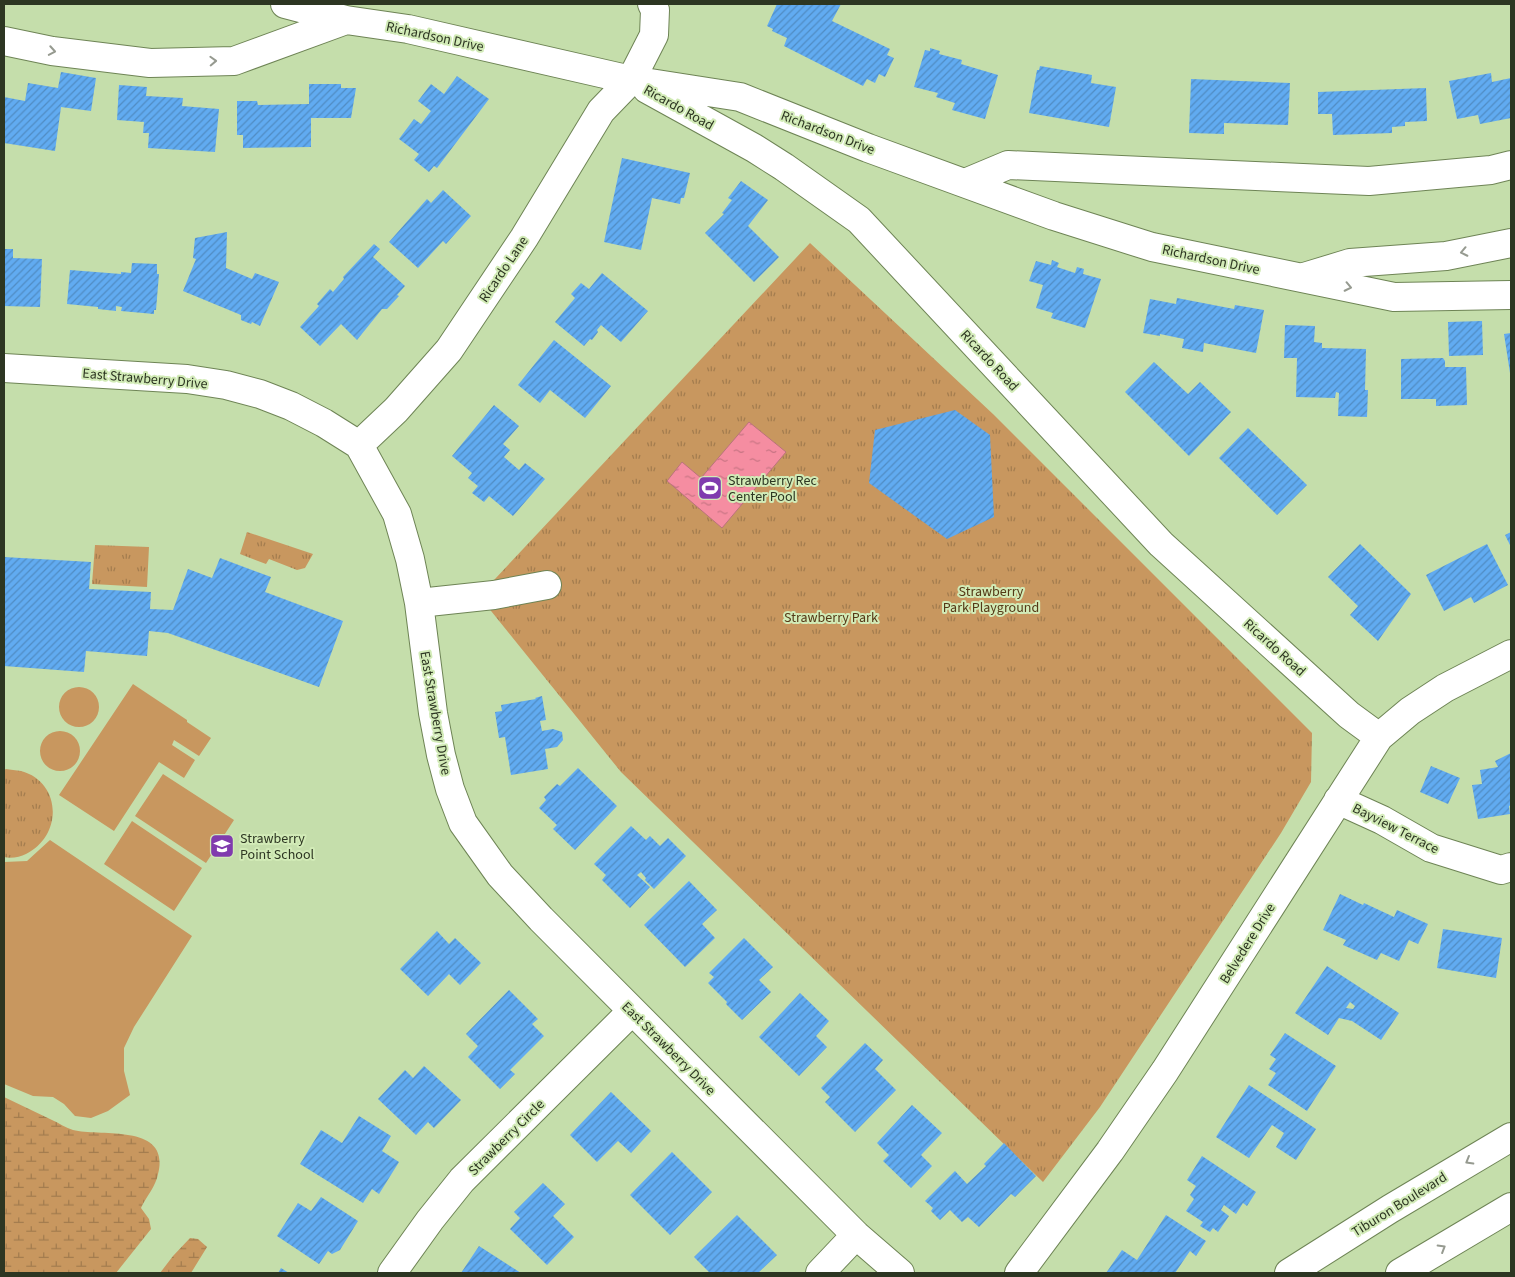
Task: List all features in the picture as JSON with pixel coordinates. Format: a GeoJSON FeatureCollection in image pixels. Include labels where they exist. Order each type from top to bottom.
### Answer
{"type":"FeatureCollection","features":[{"type":"Feature","properties":{"kind":"street","name":"Richardson Drive"},"geometry":{"type":"LineString","coordinates":[[285,4],[346,20],[408,29],[631,80],[740,97],[964,184],[1054,216],[1152,247],[1394,297],[1511,295]]}},
{"type":"Feature","properties":{"kind":"street","name":"Ricardo Road"},"geometry":{"type":"LineString","coordinates":[[652,4],[655,10],[654,35],[631,80],[754,148],[860,220],[1161,544],[1349,715],[1379,737]]}},
{"type":"Feature","properties":{"kind":"street","name":"Richardson Drive"},"geometry":{"type":"LineString","coordinates":[[4,41],[52,52],[150,63],[234,61],[346,20]]}},
{"type":"Feature","properties":{"kind":"street","name":"Ricardo Lane"},"geometry":{"type":"LineString","coordinates":[[359,445],[396,410],[449,350],[524,238],[601,111],[631,80]]}},
{"type":"Feature","properties":{"kind":"street"},"geometry":{"type":"LineString","coordinates":[[964,184],[1008,165],[1369,181],[1491,170],[1511,165]]}},
{"type":"Feature","properties":{"kind":"street","name":"Richardson Drive"},"geometry":{"type":"LineString","coordinates":[[1300,278],[1350,263],[1446,256],[1511,242]]}},
{"type":"Feature","properties":{"kind":"street","name":"East Strawberry Drive"},"geometry":{"type":"LineString","coordinates":[[4,368],[187,379],[226,386],[260,394],[291,406],[324,423],[359,445],[397,514],[410,559],[441,755],[450,789],[463,823],[500,875],[541,919],[856,1235],[900,1273]]}},
{"type":"Feature","properties":{"kind":"street"},"geometry":{"type":"LineString","coordinates":[[418,603],[494,594],[547,585]]}},
{"type":"Feature","properties":{"kind":"street","name":"Belvedere Drive"},"geometry":{"type":"LineString","coordinates":[[1019,1273],[1110,1151],[1165,1071],[1379,737],[1410,712],[1445,688],[1511,654]]}},
{"type":"Feature","properties":{"kind":"street","name":"Bayview Terrace"},"geometry":{"type":"LineString","coordinates":[[1338,800],[1382,820],[1431,848],[1501,870],[1511,867]]}},
{"type":"Feature","properties":{"kind":"street","name":"Strawberry Circle"},"geometry":{"type":"LineString","coordinates":[[392,1273],[438,1208],[462,1180],[632,1011]]}},
{"type":"Feature","properties":{"kind":"street","name":"Tiburon Boulevard"},"geometry":{"type":"LineString","coordinates":[[1289,1273],[1390,1209],[1511,1137]]}},
{"type":"Feature","properties":{"kind":"street"},"geometry":{"type":"LineString","coordinates":[[1400,1273],[1511,1207]]}},
{"type":"Feature","properties":{"kind":"street"},"geometry":{"type":"LineString","coordinates":[[820,1273],[856,1235]]}},
{"type":"Feature","properties":{"kind":"green space","name":"Strawberry Park"},"geometry":{"type":"Polygon","coordinates":[[[810,243],[993,414],[1312,733],[1311,782],[1281,833],[1100,1107],[1043,1182],[621,772],[479,596],[810,243]]]}},
{"type":"Feature","properties":{"kind":"green space"},"geometry":{"type":"Polygon","coordinates":[[[247,532],[313,554],[305,568],[297,570],[269,559],[266,564],[240,554],[247,532]]]}},
{"type":"Feature","properties":{"kind":"green space"},"geometry":{"type":"Polygon","coordinates":[[[95,545],[149,547],[147,587],[92,584],[95,545]]]}},
{"type":"Feature","properties":{"kind":"green space"},"geometry":{"type":"Polygon","coordinates":[[[133,684],[211,738],[199,756],[174,740],[172,745],[195,760],[184,778],[159,762],[114,831],[59,795],[133,684]]]}},
{"type":"Feature","properties":{"kind":"green space"},"geometry":{"type":"Polygon","coordinates":[[[79,687],[90,690],[96,696],[99,707],[96,718],[90,724],[79,727],[68,724],[62,718],[59,707],[62,696],[68,690],[79,687]]]}},
{"type":"Feature","properties":{"kind":"green space"},"geometry":{"type":"Polygon","coordinates":[[[56,731],[64,731],[71,734],[77,740],[80,751],[77,762],[71,768],[64,771],[56,771],[49,768],[43,762],[40,755],[40,747],[43,740],[49,734],[56,731]]]}},
{"type":"Feature","properties":{"kind":"green space"},"geometry":{"type":"Polygon","coordinates":[[[4,770],[21,771],[35,777],[44,786],[50,797],[53,810],[47,835],[38,846],[26,854],[12,858],[4,857],[4,770]]]}},
{"type":"Feature","properties":{"kind":"green space"},"geometry":{"type":"Polygon","coordinates":[[[163,774],[234,820],[206,863],[135,816],[163,774]]]}},
{"type":"Feature","properties":{"kind":"green space"},"geometry":{"type":"Polygon","coordinates":[[[132,821],[202,868],[174,911],[104,864],[132,821]]]}},
{"type":"Feature","properties":{"kind":"green space"},"geometry":{"type":"Polygon","coordinates":[[[50,840],[192,936],[134,1027],[124,1048],[124,1071],[130,1095],[108,1111],[91,1118],[75,1116],[64,1104],[53,1097],[33,1096],[4,1084],[4,862],[27,861],[50,840]]]}},
{"type":"Feature","properties":{"kind":"green space"},"geometry":{"type":"Polygon","coordinates":[[[4,1097],[73,1130],[131,1136],[144,1140],[154,1147],[159,1158],[158,1174],[141,1208],[149,1219],[151,1229],[116,1273],[4,1273],[4,1097]]]}},
{"type":"Feature","properties":{"kind":"green space"},"geometry":{"type":"Polygon","coordinates":[[[190,1238],[198,1239],[207,1247],[191,1273],[160,1273],[173,1256],[190,1238]]]}},
{"type":"Feature","properties":{"kind":"water"},"geometry":{"type":"Polygon","coordinates":[[[749,422],[786,452],[722,528],[667,481],[682,462],[701,478],[749,422]]]}},
{"type":"Feature","properties":{"kind":"building"},"geometry":{"type":"Polygon","coordinates":[[[777,4],[841,4],[832,21],[890,49],[887,55],[894,58],[885,77],[879,74],[875,83],[867,79],[863,86],[784,46],[787,38],[772,31],[773,29],[767,26],[777,4]]]}},
{"type":"Feature","properties":{"kind":"building"},"geometry":{"type":"Polygon","coordinates":[[[930,48],[940,51],[939,54],[962,60],[961,64],[998,75],[985,119],[952,110],[955,103],[936,97],[938,93],[914,87],[925,50],[930,51],[930,48]]]}},
{"type":"Feature","properties":{"kind":"building"},"geometry":{"type":"Polygon","coordinates":[[[1040,66],[1092,75],[1091,83],[1116,87],[1109,127],[1029,113],[1037,70],[1039,70],[1040,66]]]}},
{"type":"Feature","properties":{"kind":"building"},"geometry":{"type":"Polygon","coordinates":[[[61,72],[96,78],[91,111],[61,107],[55,151],[4,143],[4,97],[25,101],[28,83],[58,88],[61,72]]]}},
{"type":"Feature","properties":{"kind":"building"},"geometry":{"type":"Polygon","coordinates":[[[1491,73],[1492,82],[1511,78],[1511,118],[1480,124],[1478,115],[1457,119],[1449,81],[1491,73]]]}},
{"type":"Feature","properties":{"kind":"building"},"geometry":{"type":"Polygon","coordinates":[[[457,76],[489,99],[437,168],[434,166],[429,172],[414,160],[419,154],[399,139],[414,119],[421,124],[431,111],[418,101],[431,84],[444,94],[457,76]]]}},
{"type":"Feature","properties":{"kind":"building"},"geometry":{"type":"Polygon","coordinates":[[[1191,79],[1290,83],[1288,125],[1224,123],[1224,134],[1189,133],[1191,79]]]}},
{"type":"Feature","properties":{"kind":"building"},"geometry":{"type":"Polygon","coordinates":[[[309,84],[341,84],[341,88],[356,88],[351,118],[311,118],[311,147],[243,148],[243,135],[237,135],[237,101],[257,101],[258,105],[309,104],[309,84]]]}},
{"type":"Feature","properties":{"kind":"building"},"geometry":{"type":"Polygon","coordinates":[[[119,85],[147,87],[146,96],[183,98],[182,106],[219,109],[215,152],[148,148],[149,133],[143,133],[144,122],[117,120],[119,85]]]}},
{"type":"Feature","properties":{"kind":"building"},"geometry":{"type":"Polygon","coordinates":[[[1426,88],[1427,121],[1405,122],[1405,126],[1392,127],[1392,133],[1333,135],[1332,114],[1318,114],[1318,92],[1426,88]]]}},
{"type":"Feature","properties":{"kind":"building"},"geometry":{"type":"Polygon","coordinates":[[[622,158],[690,173],[684,198],[681,198],[680,204],[652,198],[641,250],[604,242],[622,158]]]}},
{"type":"Feature","properties":{"kind":"building"},"geometry":{"type":"Polygon","coordinates":[[[741,181],[768,200],[748,226],[779,257],[754,282],[705,233],[724,214],[722,213],[732,200],[728,198],[741,181]]]}},
{"type":"Feature","properties":{"kind":"building"},"geometry":{"type":"Polygon","coordinates":[[[443,190],[471,216],[446,244],[443,241],[418,268],[389,242],[427,199],[431,203],[443,190]]]}},
{"type":"Feature","properties":{"kind":"building"},"geometry":{"type":"Polygon","coordinates":[[[227,232],[226,268],[252,279],[255,273],[279,282],[260,326],[241,320],[241,315],[183,291],[196,259],[193,258],[195,238],[227,232]]]}},
{"type":"Feature","properties":{"kind":"building"},"geometry":{"type":"Polygon","coordinates":[[[374,244],[380,249],[373,257],[405,286],[397,295],[399,296],[387,309],[382,309],[357,340],[341,324],[320,346],[300,327],[319,306],[317,304],[330,289],[333,292],[344,279],[343,277],[374,244]]]}},
{"type":"Feature","properties":{"kind":"building"},"geometry":{"type":"Polygon","coordinates":[[[4,249],[13,249],[13,258],[42,259],[40,307],[4,306],[4,249]]]}},
{"type":"Feature","properties":{"kind":"building"},"geometry":{"type":"Polygon","coordinates":[[[1052,260],[1059,263],[1057,267],[1075,273],[1077,267],[1084,269],[1083,274],[1101,279],[1085,328],[1051,318],[1053,313],[1036,308],[1043,285],[1029,281],[1036,261],[1051,265],[1052,260]]]}},
{"type":"Feature","properties":{"kind":"building"},"geometry":{"type":"Polygon","coordinates":[[[132,263],[157,264],[157,274],[159,274],[154,314],[121,311],[122,307],[116,306],[116,311],[67,304],[70,270],[131,273],[132,263]]]}},
{"type":"Feature","properties":{"kind":"building"},"geometry":{"type":"Polygon","coordinates":[[[602,273],[648,311],[621,342],[601,325],[592,340],[590,339],[584,346],[555,322],[575,298],[571,294],[581,283],[589,289],[602,273]]]}},
{"type":"Feature","properties":{"kind":"building"},"geometry":{"type":"Polygon","coordinates":[[[1177,298],[1234,309],[1235,305],[1264,310],[1256,353],[1204,343],[1203,352],[1182,348],[1184,339],[1143,333],[1150,299],[1176,304],[1177,298]]]}},
{"type":"Feature","properties":{"kind":"building"},"geometry":{"type":"Polygon","coordinates":[[[1482,321],[1483,355],[1449,356],[1448,322],[1482,321]]]}},
{"type":"Feature","properties":{"kind":"building"},"geometry":{"type":"Polygon","coordinates":[[[1285,325],[1315,326],[1314,342],[1322,343],[1322,348],[1366,349],[1365,390],[1368,390],[1367,417],[1338,416],[1339,393],[1336,392],[1335,398],[1296,397],[1297,358],[1284,358],[1285,325]]]}},
{"type":"Feature","properties":{"kind":"building"},"geometry":{"type":"Polygon","coordinates":[[[1511,333],[1511,373],[1510,373],[1504,334],[1511,333]]]}},
{"type":"Feature","properties":{"kind":"building"},"geometry":{"type":"Polygon","coordinates":[[[554,340],[611,386],[585,418],[550,390],[540,403],[518,385],[554,340]]]}},
{"type":"Feature","properties":{"kind":"building"},"geometry":{"type":"Polygon","coordinates":[[[1443,358],[1445,367],[1466,367],[1467,405],[1436,406],[1436,399],[1401,399],[1401,359],[1443,358]]]}},
{"type":"Feature","properties":{"kind":"building"},"geometry":{"type":"Polygon","coordinates":[[[1154,362],[1188,394],[1200,382],[1231,412],[1189,456],[1125,392],[1154,362]]]}},
{"type":"Feature","properties":{"kind":"building"},"geometry":{"type":"Polygon","coordinates":[[[494,405],[519,426],[503,444],[510,450],[504,457],[519,470],[525,463],[545,479],[513,516],[489,496],[484,502],[472,493],[478,486],[468,478],[472,473],[452,456],[494,405]]]}},
{"type":"Feature","properties":{"kind":"building"},"geometry":{"type":"Polygon","coordinates":[[[955,410],[990,435],[994,517],[947,539],[869,483],[875,430],[955,410]]]}},
{"type":"Feature","properties":{"kind":"building"},"geometry":{"type":"Polygon","coordinates":[[[1248,428],[1307,485],[1277,515],[1219,458],[1248,428]]]}},
{"type":"Feature","properties":{"kind":"building"},"geometry":{"type":"Polygon","coordinates":[[[1511,532],[1511,547],[1505,535],[1511,532]]]}},
{"type":"Feature","properties":{"kind":"building"},"geometry":{"type":"Polygon","coordinates":[[[1360,544],[1411,594],[1378,641],[1350,615],[1358,606],[1328,577],[1360,544]]]}},
{"type":"Feature","properties":{"kind":"building"},"geometry":{"type":"Polygon","coordinates":[[[1487,544],[1508,585],[1474,603],[1471,597],[1444,611],[1426,575],[1487,544]]]}},
{"type":"Feature","properties":{"kind":"building"},"geometry":{"type":"Polygon","coordinates":[[[4,557],[91,562],[89,589],[151,592],[150,609],[173,610],[188,569],[212,578],[220,558],[271,577],[265,592],[343,621],[319,687],[168,633],[149,631],[147,656],[86,651],[84,672],[4,666],[4,557]]]}},
{"type":"Feature","properties":{"kind":"building"},"geometry":{"type":"Polygon","coordinates":[[[542,696],[546,720],[540,721],[542,731],[553,729],[562,732],[563,740],[557,747],[545,749],[548,769],[511,775],[505,737],[499,738],[495,712],[502,711],[501,705],[536,699],[542,696]]]}},
{"type":"Feature","properties":{"kind":"building"},"geometry":{"type":"Polygon","coordinates":[[[1511,753],[1510,814],[1478,819],[1472,785],[1482,784],[1480,770],[1498,767],[1495,761],[1511,753]]]}},
{"type":"Feature","properties":{"kind":"building"},"geometry":{"type":"Polygon","coordinates":[[[1431,766],[1460,778],[1448,804],[1420,792],[1431,766]]]}},
{"type":"Feature","properties":{"kind":"building"},"geometry":{"type":"Polygon","coordinates":[[[578,768],[617,806],[575,850],[553,829],[557,825],[539,808],[546,800],[544,797],[557,784],[560,786],[578,768]]]}},
{"type":"Feature","properties":{"kind":"building"},"geometry":{"type":"Polygon","coordinates":[[[631,826],[646,840],[650,836],[660,846],[668,838],[686,856],[654,889],[645,880],[646,878],[641,872],[637,875],[650,887],[630,908],[602,880],[606,875],[594,864],[631,826]]]}},
{"type":"Feature","properties":{"kind":"building"},"geometry":{"type":"Polygon","coordinates":[[[689,881],[717,910],[702,924],[715,938],[685,967],[644,925],[689,881]]]}},
{"type":"Feature","properties":{"kind":"building"},"geometry":{"type":"Polygon","coordinates":[[[1340,894],[1394,917],[1397,910],[1428,924],[1418,944],[1409,940],[1399,961],[1381,953],[1377,960],[1343,945],[1346,940],[1323,930],[1340,894]]]}},
{"type":"Feature","properties":{"kind":"building"},"geometry":{"type":"Polygon","coordinates":[[[1443,929],[1502,938],[1496,978],[1437,968],[1443,929]]]}},
{"type":"Feature","properties":{"kind":"building"},"geometry":{"type":"Polygon","coordinates":[[[437,931],[449,944],[455,938],[481,963],[460,985],[449,974],[428,996],[400,969],[437,931]]]}},
{"type":"Feature","properties":{"kind":"building"},"geometry":{"type":"Polygon","coordinates":[[[744,938],[773,967],[759,980],[771,992],[742,1020],[708,983],[714,977],[709,973],[744,938]]]}},
{"type":"Feature","properties":{"kind":"building"},"geometry":{"type":"Polygon","coordinates":[[[1327,966],[1399,1013],[1381,1040],[1352,1021],[1339,1018],[1328,1035],[1295,1013],[1327,966]],[[1350,1002],[1346,1008],[1353,1009],[1355,1006],[1350,1002]]]}},
{"type":"Feature","properties":{"kind":"building"},"geometry":{"type":"Polygon","coordinates":[[[509,990],[538,1019],[532,1024],[544,1036],[510,1070],[515,1074],[500,1089],[468,1057],[478,1046],[466,1034],[509,990]]]}},
{"type":"Feature","properties":{"kind":"building"},"geometry":{"type":"Polygon","coordinates":[[[800,993],[829,1021],[816,1036],[827,1047],[799,1076],[759,1037],[800,993]]]}},
{"type":"Feature","properties":{"kind":"building"},"geometry":{"type":"Polygon","coordinates":[[[1285,1033],[1336,1066],[1307,1111],[1268,1085],[1276,1073],[1269,1069],[1276,1059],[1270,1055],[1285,1033]]]}},
{"type":"Feature","properties":{"kind":"building"},"geometry":{"type":"Polygon","coordinates":[[[865,1043],[883,1060],[875,1069],[896,1090],[855,1132],[825,1102],[830,1097],[821,1088],[865,1043]]]}},
{"type":"Feature","properties":{"kind":"building"},"geometry":{"type":"Polygon","coordinates":[[[424,1066],[461,1100],[434,1128],[428,1122],[416,1135],[378,1099],[405,1070],[413,1078],[424,1066]]]}},
{"type":"Feature","properties":{"kind":"building"},"geometry":{"type":"Polygon","coordinates":[[[1249,1085],[1316,1129],[1296,1160],[1276,1147],[1284,1133],[1272,1125],[1249,1158],[1216,1137],[1249,1085]]]}},
{"type":"Feature","properties":{"kind":"building"},"geometry":{"type":"Polygon","coordinates":[[[611,1092],[651,1131],[631,1153],[618,1141],[597,1162],[570,1135],[611,1092]]]}},
{"type":"Feature","properties":{"kind":"building"},"geometry":{"type":"Polygon","coordinates":[[[912,1105],[942,1133],[921,1155],[932,1166],[911,1188],[883,1161],[889,1155],[877,1143],[912,1105]]]}},
{"type":"Feature","properties":{"kind":"building"},"geometry":{"type":"Polygon","coordinates":[[[359,1116],[391,1136],[382,1151],[399,1162],[379,1194],[372,1189],[363,1203],[300,1164],[321,1130],[342,1143],[359,1116]]]}},
{"type":"Feature","properties":{"kind":"building"},"geometry":{"type":"Polygon","coordinates":[[[1004,1143],[1036,1176],[1015,1197],[1011,1194],[979,1227],[968,1217],[962,1222],[950,1210],[940,1220],[931,1211],[933,1208],[925,1201],[955,1171],[967,1184],[986,1166],[984,1164],[1004,1143]]]}},
{"type":"Feature","properties":{"kind":"building"},"geometry":{"type":"Polygon","coordinates":[[[672,1152],[712,1192],[670,1235],[630,1195],[672,1152]]]}},
{"type":"Feature","properties":{"kind":"building"},"geometry":{"type":"Polygon","coordinates":[[[1202,1156],[1256,1192],[1247,1206],[1243,1203],[1236,1214],[1224,1205],[1221,1210],[1229,1216],[1218,1232],[1213,1228],[1210,1232],[1200,1226],[1203,1222],[1186,1211],[1194,1199],[1190,1195],[1196,1186],[1187,1180],[1202,1156]]]}},
{"type":"Feature","properties":{"kind":"building"},"geometry":{"type":"Polygon","coordinates":[[[543,1183],[565,1204],[553,1216],[574,1237],[547,1265],[510,1229],[520,1218],[514,1212],[543,1183]]]}},
{"type":"Feature","properties":{"kind":"building"},"geometry":{"type":"Polygon","coordinates":[[[321,1197],[358,1221],[340,1250],[332,1254],[328,1251],[319,1264],[277,1236],[298,1203],[311,1211],[321,1197]]]}},
{"type":"Feature","properties":{"kind":"building"},"geometry":{"type":"Polygon","coordinates":[[[737,1215],[777,1255],[758,1273],[710,1273],[694,1257],[737,1215]]]}},
{"type":"Feature","properties":{"kind":"building"},"geometry":{"type":"Polygon","coordinates":[[[1166,1215],[1206,1241],[1196,1256],[1190,1251],[1175,1273],[1106,1273],[1122,1250],[1137,1260],[1166,1215]]]}},
{"type":"Feature","properties":{"kind":"building"},"geometry":{"type":"Polygon","coordinates":[[[479,1246],[521,1273],[461,1273],[479,1246]]]}},
{"type":"Feature","properties":{"kind":"building"},"geometry":{"type":"Polygon","coordinates":[[[281,1268],[289,1273],[278,1273],[281,1268]]]}},
{"type":"Feature","properties":{"kind":"place","name":"Strawberry Rec Center Pool"},"geometry":{"type":"Point","coordinates":[710,488]}},
{"type":"Feature","properties":{"kind":"place","name":"Strawberry Point School"},"geometry":{"type":"Point","coordinates":[222,846]}},
{"type":"Feature","properties":{"kind":"park label","name":"Strawberry Park Playground"},"geometry":{"type":"Point","coordinates":[991,600]}}]}
